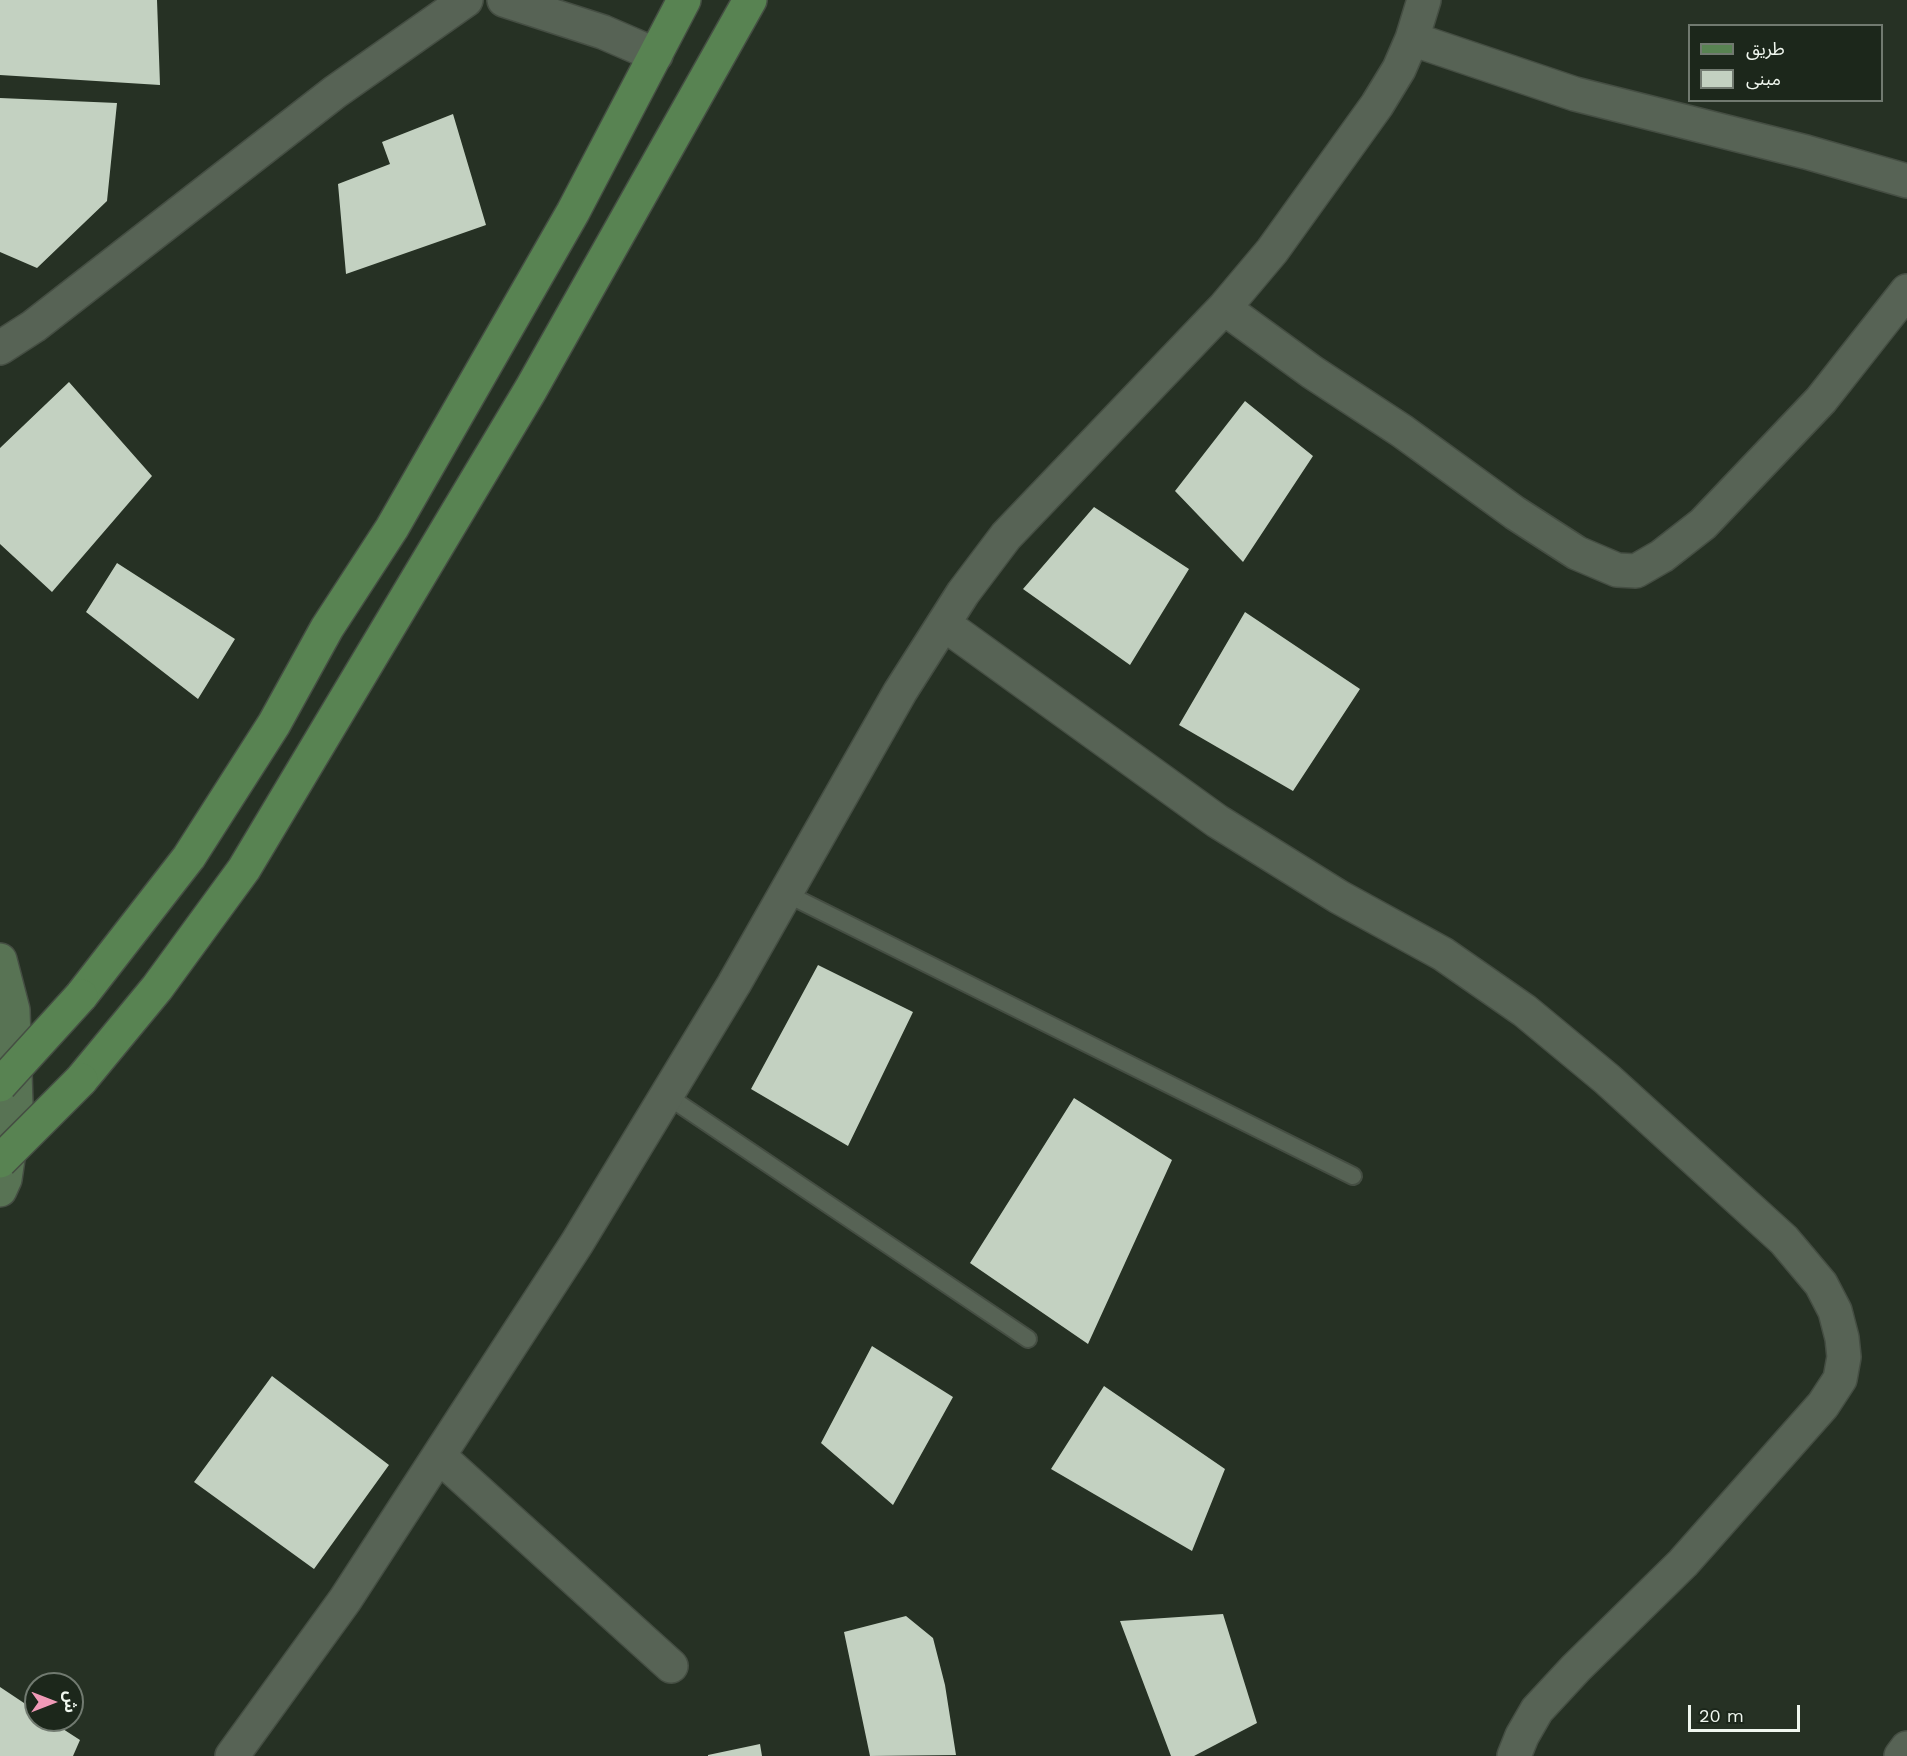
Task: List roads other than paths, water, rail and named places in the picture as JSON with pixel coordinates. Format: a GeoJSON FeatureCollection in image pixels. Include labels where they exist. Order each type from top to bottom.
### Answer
{"type":"FeatureCollection","features":[{"type":"Feature","properties":{"kind":"main road"},"geometry":{"type":"LineString","coordinates":[[0,1085],[81,996],[189,857],[273,724],[327,628],[392,528],[573,212],[684,0]]}},
{"type":"Feature","properties":{"kind":"main road"},"geometry":{"type":"LineString","coordinates":[[0,1161],[81,1080],[157,988],[244,869],[531,389],[750,0]]}},
{"type":"Feature","properties":{"kind":"main road"},"geometry":{"type":"LineString","coordinates":[[0,960],[13,1010],[16,1104],[5,1179],[0,1190]]}},
{"type":"Feature","properties":{"kind":"street"},"geometry":{"type":"LineString","coordinates":[[0,348],[43,319],[335,92],[466,0]]}},
{"type":"Feature","properties":{"kind":"street"},"geometry":{"type":"LineString","coordinates":[[504,0],[603,32],[656,56]]}},
{"type":"Feature","properties":{"kind":"street"},"geometry":{"type":"LineString","coordinates":[[232,1756],[345,1600],[578,1243],[734,984],[900,692],[963,593],[1006,536],[1224,308],[1272,251],[1377,105],[1399,69],[1412,39],[1424,0]]}},
{"type":"Feature","properties":{"kind":"street"},"geometry":{"type":"LineString","coordinates":[[1412,39],[1575,94],[1806,152],[1907,181]]}},
{"type":"Feature","properties":{"kind":"street"},"geometry":{"type":"LineString","coordinates":[[1224,308],[1312,372],[1402,431],[1515,513],[1577,553],[1617,570],[1636,571],[1662,555],[1703,524],[1821,400],[1907,291]]}},
{"type":"Feature","properties":{"kind":"street"},"geometry":{"type":"LineString","coordinates":[[944,624],[1217,821],[1339,897],[1443,954],[1525,1011],[1607,1079],[1784,1240],[1821,1284],[1830,1302],[1842,1338],[1844,1357],[1840,1379],[1823,1405],[1683,1563],[1576,1668],[1537,1710],[1514,1756]]}},
{"type":"Feature","properties":{"kind":"street"},"geometry":{"type":"LineString","coordinates":[[439,1456],[671,1666]]}},
{"type":"Feature","properties":{"kind":"street"},"geometry":{"type":"LineString","coordinates":[[1901,1756],[1907,1748]]}},
{"type":"Feature","properties":{"kind":"lane"},"geometry":{"type":"LineString","coordinates":[[785,893],[1353,1176]]}},
{"type":"Feature","properties":{"kind":"lane"},"geometry":{"type":"LineString","coordinates":[[666,1095],[1028,1339]]}}]}
